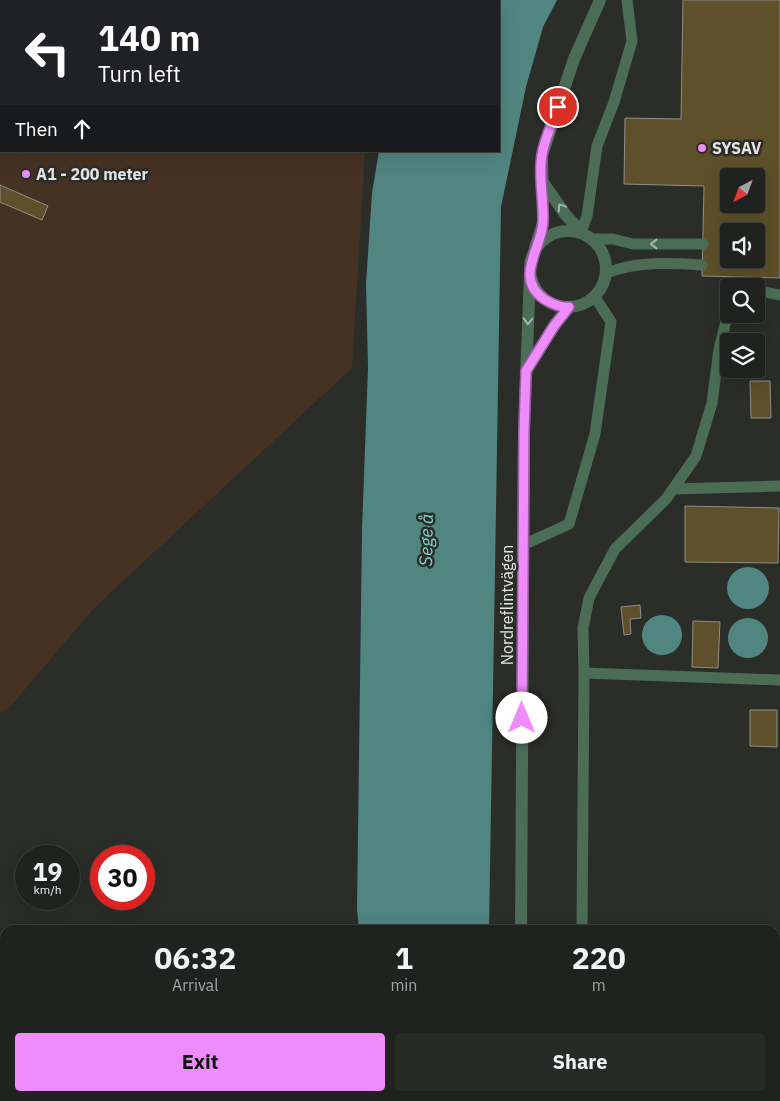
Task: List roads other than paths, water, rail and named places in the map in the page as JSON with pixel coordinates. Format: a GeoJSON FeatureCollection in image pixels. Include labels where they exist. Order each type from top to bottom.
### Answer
{"type":"FeatureCollection","features":[{"type":"Feature","properties":{"kind":"street"},"geometry":{"type":"LineString","coordinates":[[542,181],[565,214],[601,248],[606,260],[607,273],[597,301],[569,307],[551,304],[540,296],[533,285],[530,273],[530,260],[536,248],[543,223],[542,181],[542,155],[574,59],[600,0]]}},
{"type":"Feature","properties":{"kind":"street"},"geometry":{"type":"LineString","coordinates":[[536,248],[544,238],[555,232],[568,230],[587,235]]}},
{"type":"Feature","properties":{"kind":"street","name":"Nordreflintvägen"},"geometry":{"type":"LineString","coordinates":[[521,925],[523,545],[530,273]]}},
{"type":"Feature","properties":{"kind":"street"},"geometry":{"type":"LineString","coordinates":[[526,371],[554,326],[569,307]]}},
{"type":"Feature","properties":{"kind":"lane"},"geometry":{"type":"LineString","coordinates":[[627,0],[632,41],[614,102],[597,146],[586,216],[587,235],[633,244],[703,244]]}},
{"type":"Feature","properties":{"kind":"lane"},"geometry":{"type":"LineString","coordinates":[[607,273],[620,268],[672,264],[702,265]]}},
{"type":"Feature","properties":{"kind":"lane"},"geometry":{"type":"LineString","coordinates":[[765,292],[780,295]]}},
{"type":"Feature","properties":{"kind":"lane"},"geometry":{"type":"LineString","coordinates":[[523,545],[569,524],[597,425],[611,322],[597,301]]}},
{"type":"Feature","properties":{"kind":"lane"},"geometry":{"type":"LineString","coordinates":[[582,925],[583,628],[589,598],[615,549],[666,499],[696,456],[712,403],[719,349],[726,323]]}},
{"type":"Feature","properties":{"kind":"lane"},"geometry":{"type":"LineString","coordinates":[[673,489],[780,486]]}},
{"type":"Feature","properties":{"kind":"lane"},"geometry":{"type":"LineString","coordinates":[[584,673],[780,680]]}},
{"type":"Feature","properties":{"kind":"water","name":"Sege å"},"geometry":{"type":"Polygon","coordinates":[[[500,0],[557,0],[543,27],[526,87],[501,207],[489,925],[359,925],[357,909],[362,530],[368,367],[366,284],[372,193],[379,152],[500,152],[500,0]]]}},
{"type":"Feature","properties":{"kind":"water"},"geometry":{"type":"Polygon","coordinates":[[[748,567],[763,573],[769,588],[763,603],[748,609],[733,603],[727,588],[733,573],[748,567]]]}},
{"type":"Feature","properties":{"kind":"water"},"geometry":{"type":"Polygon","coordinates":[[[666,615],[673,618],[679,624],[682,635],[681,643],[673,652],[666,655],[658,655],[651,652],[643,643],[642,631],[645,624],[654,616],[666,615]]]}},
{"type":"Feature","properties":{"kind":"water"},"geometry":{"type":"Polygon","coordinates":[[[752,618],[759,621],[765,627],[768,638],[767,646],[759,655],[752,658],[744,658],[737,655],[729,646],[728,634],[731,627],[740,619],[752,618]]]}},
{"type":"Feature","properties":{"kind":"place","name":"SYSAV"},"geometry":{"type":"Point","coordinates":[702,148]}},
{"type":"Feature","properties":{"kind":"place","name":"A1 - 200 meter"},"geometry":{"type":"Point","coordinates":[26,174]}}]}
